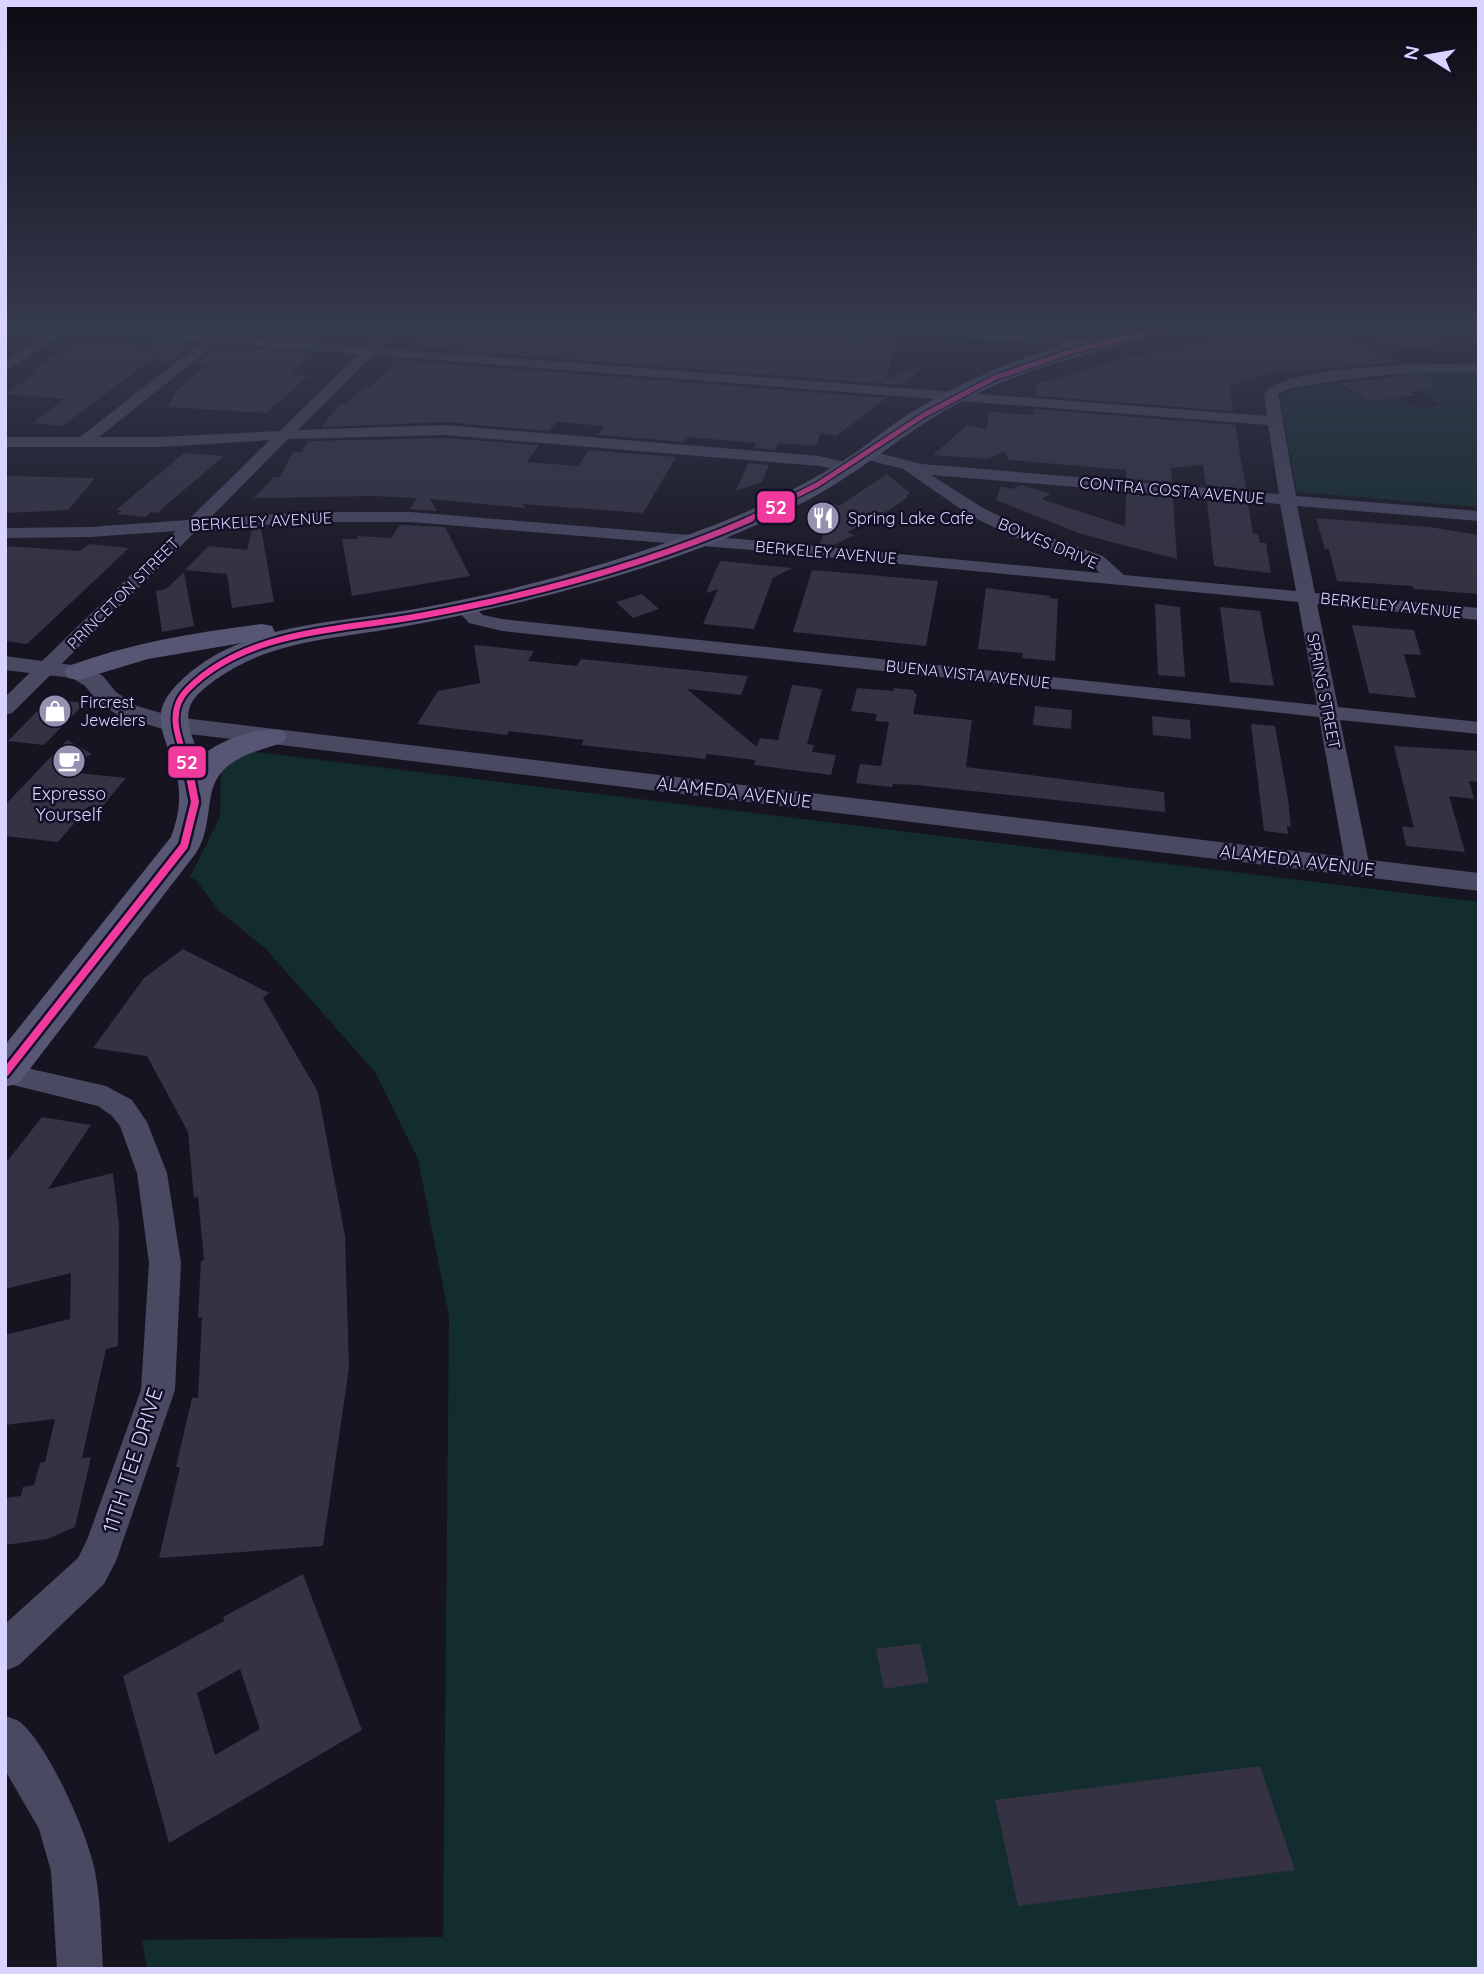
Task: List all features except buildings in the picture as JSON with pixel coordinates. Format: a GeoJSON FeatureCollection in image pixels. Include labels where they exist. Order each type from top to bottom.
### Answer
{"type":"FeatureCollection","features":[{"type":"Feature","properties":{"kind":"main road"},"geometry":{"type":"LineString","coordinates":[[5,1073],[184,846],[194,824],[195,795],[192,773],[173,724],[179,699],[208,672],[235,656],[295,636],[463,607],[567,582],[694,540],[769,510],[857,461],[913,422]]}},
{"type":"Feature","properties":{"kind":"main road"},"geometry":{"type":"LineString","coordinates":[[78,672],[120,658],[232,635],[395,620]]}},
{"type":"Feature","properties":{"kind":"main road"},"geometry":{"type":"LineString","coordinates":[[195,795],[205,769],[227,750],[272,737]]}},
{"type":"Feature","properties":{"kind":"street"},"geometry":{"type":"LineString","coordinates":[[82,443],[109,422]]}},
{"type":"Feature","properties":{"kind":"street","name":"PRINCETON STREET"},"geometry":{"type":"LineString","coordinates":[[5,709],[296,422]]}},
{"type":"Feature","properties":{"kind":"street","name":"SPRING STREET"},"geometry":{"type":"LineString","coordinates":[[1275,422],[1358,868]]}},
{"type":"Feature","properties":{"kind":"street","name":"CONTRA COSTA AVENUE"},"geometry":{"type":"LineString","coordinates":[[5,442],[82,443],[385,430],[504,433],[819,461],[905,465],[1479,516]]}},
{"type":"Feature","properties":{"kind":"street","name":"BOWES DRIVE"},"geometry":{"type":"LineString","coordinates":[[905,465],[977,512],[1020,533],[1097,560],[1119,579]]}},
{"type":"Feature","properties":{"kind":"street","name":"BERKELEY AVENUE"},"geometry":{"type":"LineString","coordinates":[[5,533],[90,532],[305,517],[411,517],[694,540],[1479,614]]}},
{"type":"Feature","properties":{"kind":"street","name":"BUENA VISTA AVENUE"},"geometry":{"type":"LineString","coordinates":[[463,607],[476,619],[494,625],[1479,727]]}},
{"type":"Feature","properties":{"kind":"street"},"geometry":{"type":"LineString","coordinates":[[5,663],[78,672]]}},
{"type":"Feature","properties":{"kind":"street","name":"ALAMEDA AVENUE"},"geometry":{"type":"LineString","coordinates":[[78,672],[94,681],[107,697],[128,711],[173,724],[1479,882]]}},
{"type":"Feature","properties":{"kind":"street","name":"11TH TEE DRIVE"},"geometry":{"type":"LineString","coordinates":[[5,1073],[106,1097],[122,1108],[133,1122],[152,1173],[165,1263],[158,1390],[103,1548],[91,1571],[5,1651]]}},
{"type":"Feature","properties":{"kind":"street"},"geometry":{"type":"LineString","coordinates":[[5,1736],[25,1759],[44,1794],[72,1868],[78,1916],[80,1969]]}},
{"type":"Feature","properties":{"kind":"green space"},"geometry":{"type":"Polygon","coordinates":[[[1284,422],[1479,422],[1479,507],[1297,492],[1284,422]]]}},
{"type":"Feature","properties":{"kind":"green space"},"geometry":{"type":"Polygon","coordinates":[[[247,751],[1479,902],[1479,1969],[147,1969],[142,1940],[443,1937],[449,1316],[418,1159],[375,1072],[265,948],[218,910],[197,881],[190,877],[220,817],[221,768],[247,751]]]}},
{"type":"Feature","properties":{"kind":"transit line","name":"52"},"geometry":{"type":"LineString","coordinates":[[5,1073],[184,846],[193,817],[195,794],[175,725],[175,713],[187,690],[209,671],[233,657],[286,638],[492,601],[594,575],[698,541],[798,496],[913,422]]}},
{"type":"Feature","properties":{"kind":"place","name":"Spring Lake Cafe"},"geometry":{"type":"Point","coordinates":[823,518]}},
{"type":"Feature","properties":{"kind":"place","name":"Fircrest Jewelers"},"geometry":{"type":"Point","coordinates":[55,711]}},
{"type":"Feature","properties":{"kind":"place","name":"Expresso Yourself"},"geometry":{"type":"Point","coordinates":[69,761]}}]}
